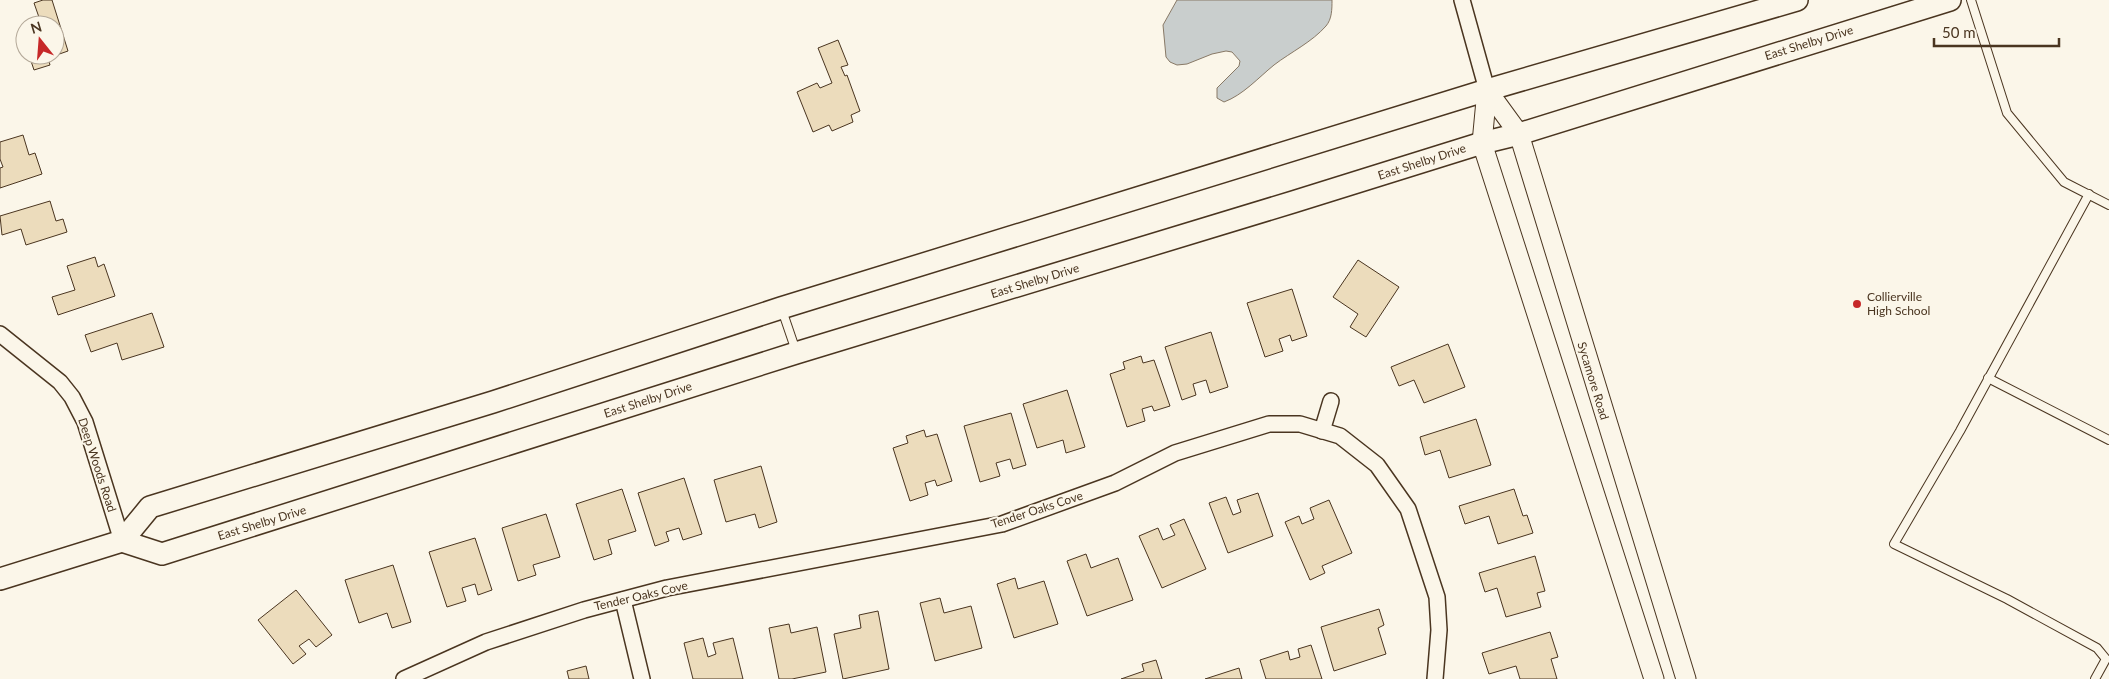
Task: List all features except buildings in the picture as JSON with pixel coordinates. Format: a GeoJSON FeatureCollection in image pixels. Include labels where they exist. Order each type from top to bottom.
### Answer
{"type":"FeatureCollection","features":[{"type":"Feature","properties":{"kind":"main road"},"geometry":{"type":"LineString","coordinates":[[0,579],[122,541],[150,507],[493,402],[781,308],[1487,90],[1797,0]]}},
{"type":"Feature","properties":{"kind":"main road","name":"East Shelby Drive"},"geometry":{"type":"LineString","coordinates":[[122,541],[162,554],[796,353],[1482,143],[1518,134],[1950,0]]}},
{"type":"Feature","properties":{"kind":"street","name":"Sycamore Road"},"geometry":{"type":"LineString","coordinates":[[1462,0],[1487,90],[1518,134],[1686,679]]}},
{"type":"Feature","properties":{"kind":"street","name":"Sycamore Road"},"geometry":{"type":"LineString","coordinates":[[1487,90],[1482,143],[1654,679]]}},
{"type":"Feature","properties":{"kind":"street","name":"Deep Woods Road"},"geometry":{"type":"LineString","coordinates":[[0,334],[60,382],[72,397],[85,422],[122,541]]}},
{"type":"Feature","properties":{"kind":"street"},"geometry":{"type":"LineString","coordinates":[[1322,431],[1331,401]]}},
{"type":"Feature","properties":{"kind":"street","name":"Tender Oaks Cove"},"geometry":{"type":"LineString","coordinates":[[404,679],[486,642],[584,610],[667,588],[1002,524],[1115,483],[1175,453],[1269,424],[1300,424],[1340,436],[1378,465],[1408,509],[1437,596],[1439,630],[1435,679]]}},
{"type":"Feature","properties":{"kind":"street"},"geometry":{"type":"LineString","coordinates":[[623,600],[642,679]]}},
{"type":"Feature","properties":{"kind":"lane"},"geometry":{"type":"LineString","coordinates":[[1971,0],[2006,113],[2064,182],[2109,205]]}},
{"type":"Feature","properties":{"kind":"lane"},"geometry":{"type":"LineString","coordinates":[[2089,194],[1894,544],[2007,598],[2097,648],[2108,656],[2095,679]]}},
{"type":"Feature","properties":{"kind":"lane"},"geometry":{"type":"LineString","coordinates":[[781,308],[796,353]]}},
{"type":"Feature","properties":{"kind":"lane"},"geometry":{"type":"LineString","coordinates":[[1988,378],[2109,440]]}},
{"type":"Feature","properties":{"kind":"shaded area"},"geometry":{"type":"Polygon","coordinates":[[[1177,0],[1332,0],[1332,7],[1329,20],[1320,32],[1274,65],[1244,91],[1224,102],[1217,98],[1217,88],[1239,66],[1240,61],[1232,52],[1226,51],[1212,54],[1187,64],[1177,65],[1170,62],[1166,57],[1163,25],[1177,0]]]}},
{"type":"Feature","properties":{"kind":"place","name":"Collierville High School"},"geometry":{"type":"Point","coordinates":[1857,304]}}]}
